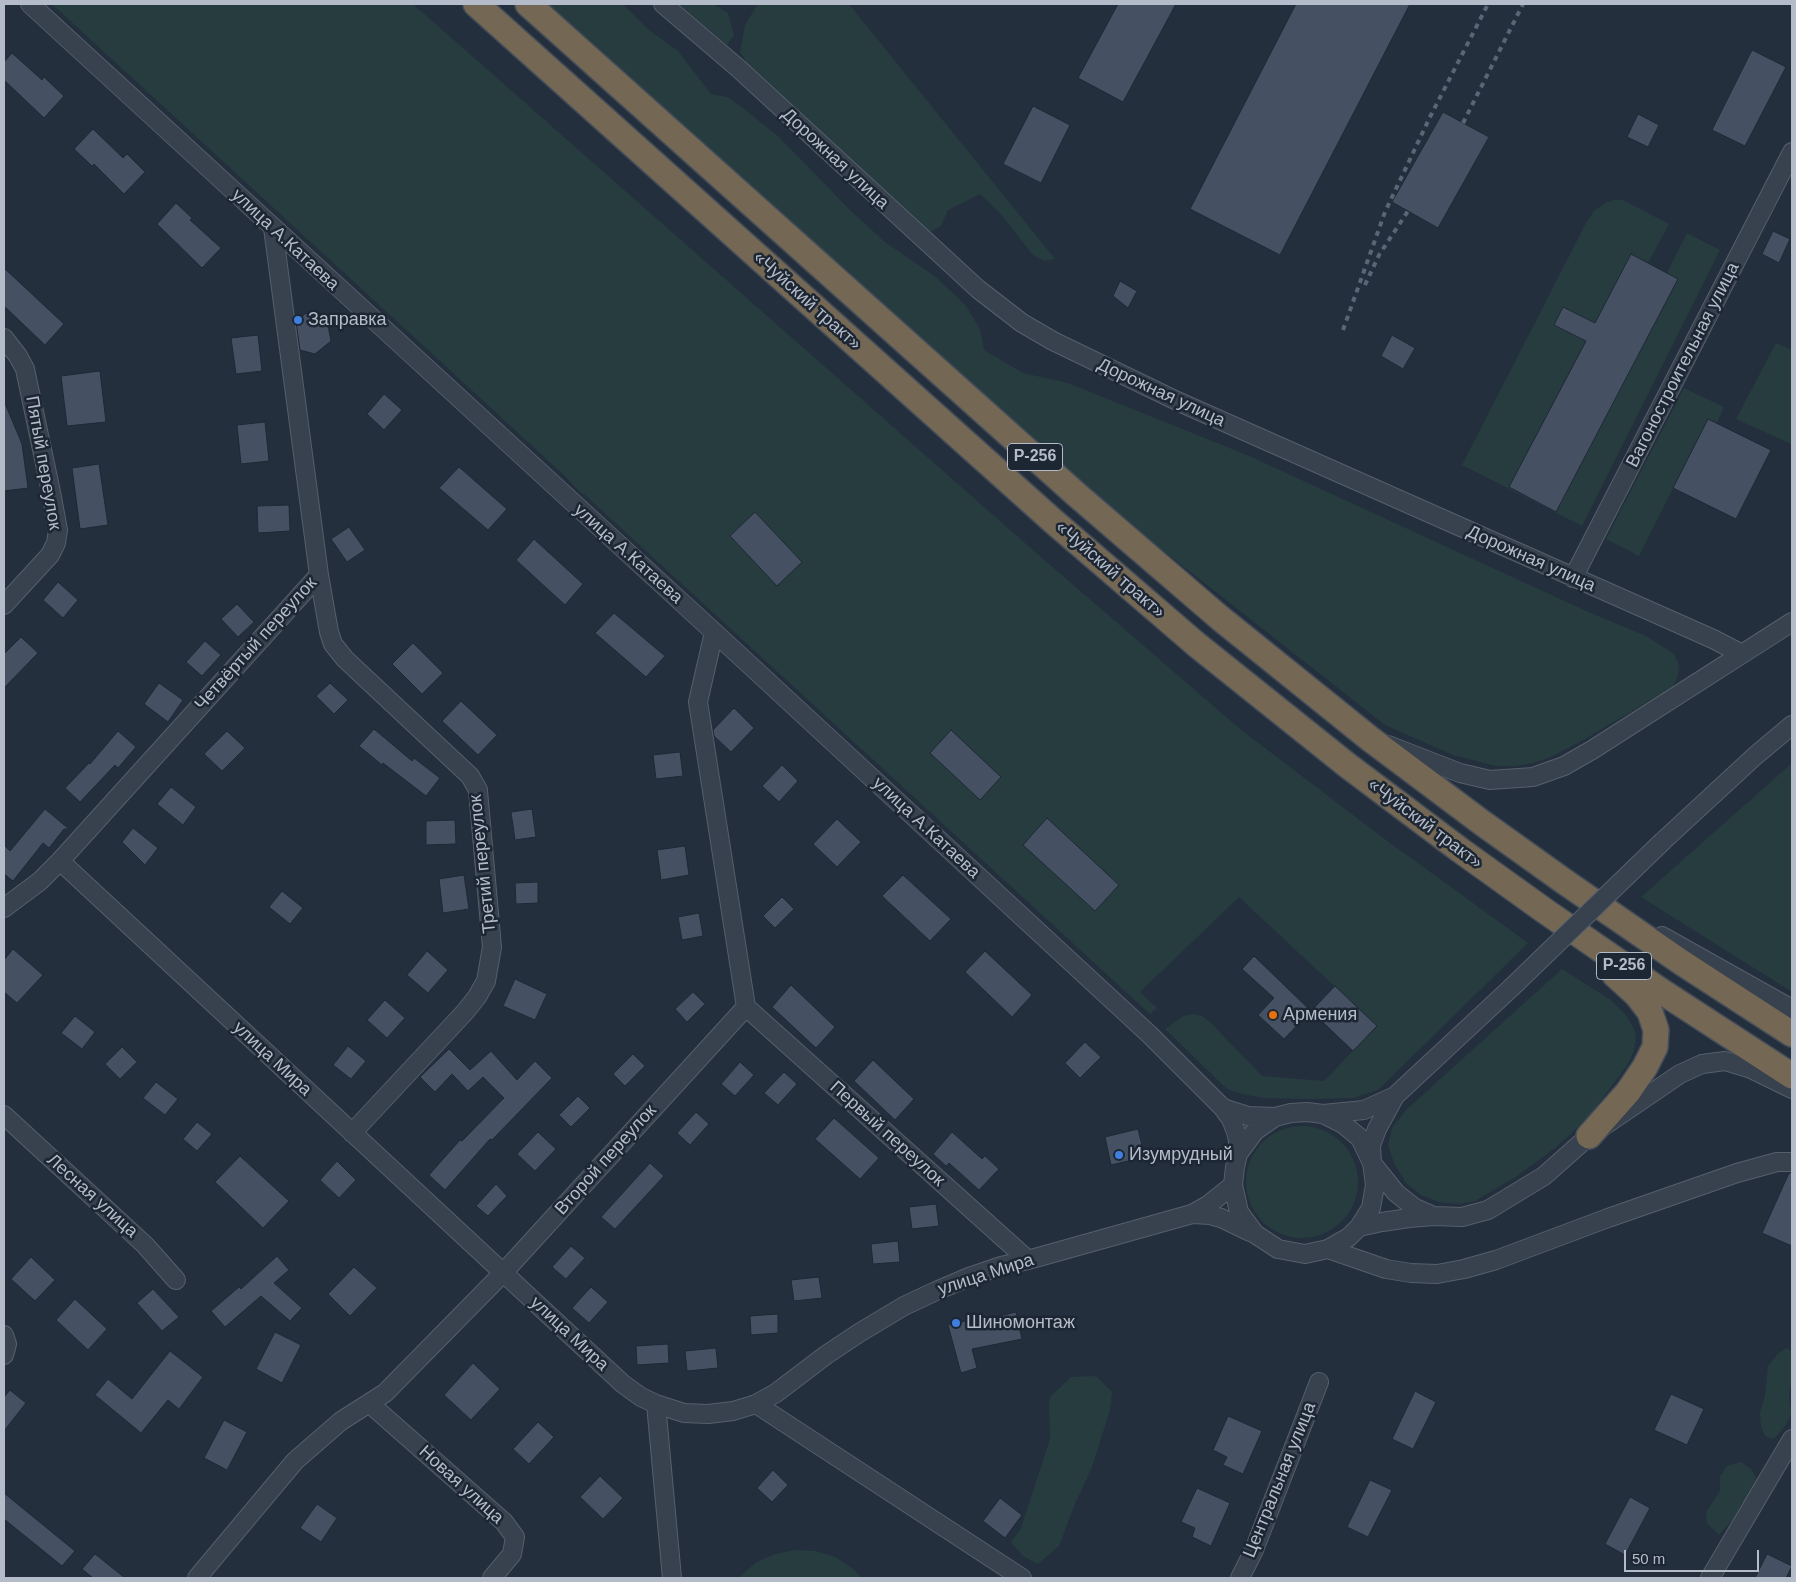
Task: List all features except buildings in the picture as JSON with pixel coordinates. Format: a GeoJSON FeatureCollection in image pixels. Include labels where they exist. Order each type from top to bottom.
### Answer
{"type":"FeatureCollection","features":[{"type":"Feature","properties":{"kind":"highway","name":"«Чуйский тракт»"},"geometry":{"type":"LineString","coordinates":[[476,4],[1053,521],[1197,645],[1347,765],[1544,911],[1661,991],[1792,1076]]}},
{"type":"Feature","properties":{"kind":"highway","name":"«Чуйский тракт»"},"geometry":{"type":"LineString","coordinates":[[528,4],[1077,495],[1220,618],[1369,738],[1481,822],[1681,962],[1792,1034]]}},
{"type":"Feature","properties":{"kind":"highway"},"geometry":{"type":"LineString","coordinates":[[1544,911],[1637,995],[1650,1012],[1656,1030],[1655,1047],[1646,1067],[1628,1092],[1589,1136]]}},
{"type":"Feature","properties":{"kind":"street","name":"улица А.Катаева"},"geometry":{"type":"LineString","coordinates":[[30,4],[714,632],[1150,1036],[1223,1108]]}},
{"type":"Feature","properties":{"kind":"street","name":"Дорожная улица"},"geometry":{"type":"LineString","coordinates":[[663,4],[738,68],[978,289],[1022,323],[1053,341],[1177,401],[1713,639],[1742,654]]}},
{"type":"Feature","properties":{"kind":"street","name":"Вагоностроительная улица"},"geometry":{"type":"LineString","coordinates":[[1573,578],[1792,152]]}},
{"type":"Feature","properties":{"kind":"street","name":"Четвёртый переулок"},"geometry":{"type":"LineString","coordinates":[[4,908],[40,881],[60,861],[320,575],[273,228]]}},
{"type":"Feature","properties":{"kind":"street","name":"Пятый переулок"},"geometry":{"type":"LineString","coordinates":[[4,338],[25,369],[52,492],[58,530],[56,543],[50,555],[4,605]]}},
{"type":"Feature","properties":{"kind":"street","name":"Третий переулок"},"geometry":{"type":"LineString","coordinates":[[320,575],[329,632],[338,652],[470,776],[478,790],[492,947],[486,981],[477,997],[352,1133]]}},
{"type":"Feature","properties":{"kind":"street"},"geometry":{"type":"LineString","coordinates":[[1369,738],[1468,775],[1496,780],[1533,777],[1564,766],[1592,750],[1792,622]]}},
{"type":"Feature","properties":{"kind":"street"},"geometry":{"type":"LineString","coordinates":[[714,632],[698,702],[746,1007]]}},
{"type":"Feature","properties":{"kind":"street"},"geometry":{"type":"LineString","coordinates":[[1223,1108],[1230,1119],[1238,1140],[1238,1154],[1233,1185],[1239,1212],[1255,1234],[1278,1249],[1305,1254],[1328,1250],[1349,1238],[1359,1228],[1370,1208],[1375,1185],[1371,1145],[1377,1129],[1396,1096],[1663,841],[1755,756],[1792,725]]}},
{"type":"Feature","properties":{"kind":"street","name":"улица Мира"},"geometry":{"type":"LineString","coordinates":[[60,861],[623,1384],[656,1404],[684,1413],[708,1414],[733,1411],[756,1404],[776,1393],[832,1350],[904,1306],[969,1277],[1001,1266],[1192,1214],[1208,1205],[1233,1185]]}},
{"type":"Feature","properties":{"kind":"street"},"geometry":{"type":"LineString","coordinates":[[1565,882],[1792,1009]]}},
{"type":"Feature","properties":{"kind":"street","name":"Первый переулок"},"geometry":{"type":"LineString","coordinates":[[746,1007],[1028,1260]]}},
{"type":"Feature","properties":{"kind":"street","name":"Второй переулок"},"geometry":{"type":"LineString","coordinates":[[197,1578],[295,1460],[341,1422],[385,1392],[503,1273],[746,1007]]}},
{"type":"Feature","properties":{"kind":"street"},"geometry":{"type":"LineString","coordinates":[[1359,1228],[1382,1222],[1434,1216],[1462,1217],[1488,1210],[1544,1176],[1589,1136],[1680,1074],[1702,1064],[1725,1061],[1751,1069],[1792,1090]]}},
{"type":"Feature","properties":{"kind":"street"},"geometry":{"type":"LineString","coordinates":[[1238,1154],[1256,1130],[1276,1118],[1299,1112],[1323,1114],[1364,1110],[1396,1096]]}},
{"type":"Feature","properties":{"kind":"street"},"geometry":{"type":"LineString","coordinates":[[1223,1108],[1248,1116],[1276,1118]]}},
{"type":"Feature","properties":{"kind":"street"},"geometry":{"type":"LineString","coordinates":[[1323,1114],[1344,1124],[1360,1138],[1372,1163],[1396,1193],[1415,1208],[1434,1216]]}},
{"type":"Feature","properties":{"kind":"street","name":"Лесная улица"},"geometry":{"type":"LineString","coordinates":[[4,1115],[145,1244],[176,1280]]}},
{"type":"Feature","properties":{"kind":"street"},"geometry":{"type":"LineString","coordinates":[[1328,1250],[1378,1267],[1411,1273],[1436,1274],[1464,1270],[1737,1174],[1777,1162],[1792,1162]]}},
{"type":"Feature","properties":{"kind":"street","name":"улица Мира"},"geometry":{"type":"LineString","coordinates":[[1192,1214],[1221,1218],[1255,1234]]}},
{"type":"Feature","properties":{"kind":"street"},"geometry":{"type":"LineString","coordinates":[[4,1335],[7,1344],[4,1355]]}},
{"type":"Feature","properties":{"kind":"street","name":"Центральная улица"},"geometry":{"type":"LineString","coordinates":[[1240,1578],[1254,1550],[1319,1382]]}},
{"type":"Feature","properties":{"kind":"street","name":"Новая улица"},"geometry":{"type":"LineString","coordinates":[[369,1404],[504,1522],[514,1537],[512,1554],[492,1578]]}},
{"type":"Feature","properties":{"kind":"street"},"geometry":{"type":"LineString","coordinates":[[656,1404],[672,1578]]}},
{"type":"Feature","properties":{"kind":"street"},"geometry":{"type":"LineString","coordinates":[[756,1404],[1022,1578]]}},
{"type":"Feature","properties":{"kind":"street"},"geometry":{"type":"LineString","coordinates":[[1710,1578],[1792,1439]]}},
{"type":"Feature","properties":{"kind":"green space"},"geometry":{"type":"Polygon","coordinates":[[[52,4],[413,4],[1034,551],[1240,729],[1382,837],[1528,943],[1378,1090],[1353,1098],[1308,1099],[1265,1098],[1241,1094],[1227,1089],[1165,1029],[1183,1016],[1192,1014],[1202,1016],[1262,1076],[1324,1081],[1377,1026],[1239,897],[1140,992],[1157,1008],[1150,1014],[581,493],[565,476],[52,4]]]}},
{"type":"Feature","properties":{"kind":"green space"},"geometry":{"type":"Polygon","coordinates":[[[543,4],[621,4],[625,6],[650,31],[678,51],[711,94],[727,97],[778,136],[852,212],[885,242],[936,277],[966,306],[980,329],[984,350],[1023,373],[1068,383],[1247,455],[1584,610],[1646,636],[1673,653],[1678,662],[1679,671],[1676,681],[1671,688],[1551,757],[1515,766],[1496,766],[1453,755],[1385,725],[1062,471],[543,4]]]}},
{"type":"Feature","properties":{"kind":"green space"},"geometry":{"type":"Polygon","coordinates":[[[679,4],[713,4],[728,13],[734,35],[727,45],[679,4]]]}},
{"type":"Feature","properties":{"kind":"green space"},"geometry":{"type":"Polygon","coordinates":[[[758,4],[849,4],[1055,259],[1044,261],[1033,255],[1000,213],[980,194],[948,210],[941,226],[930,232],[747,63],[740,52],[745,25],[758,4]]]}},
{"type":"Feature","properties":{"kind":"green space"},"geometry":{"type":"Polygon","coordinates":[[[1623,200],[1669,224],[1648,263],[1667,273],[1687,233],[1720,250],[1582,526],[1462,465],[1586,223],[1594,211],[1605,203],[1623,200]]]}},
{"type":"Feature","properties":{"kind":"green space"},"geometry":{"type":"Polygon","coordinates":[[[1776,343],[1792,350],[1791,444],[1736,419],[1776,343]]]}},
{"type":"Feature","properties":{"kind":"green space"},"geometry":{"type":"Polygon","coordinates":[[[1684,388],[1724,407],[1717,423],[1708,419],[1639,556],[1606,539],[1684,388]]]}},
{"type":"Feature","properties":{"kind":"green space"},"geometry":{"type":"Polygon","coordinates":[[[1792,763],[1792,992],[1641,897],[1792,763]]]}},
{"type":"Feature","properties":{"kind":"green space"},"geometry":{"type":"Polygon","coordinates":[[[1562,969],[1611,1000],[1626,1015],[1636,1037],[1634,1051],[1627,1066],[1593,1111],[1572,1133],[1517,1176],[1475,1201],[1459,1204],[1439,1202],[1421,1195],[1406,1183],[1394,1163],[1388,1145],[1392,1128],[1406,1110],[1562,969]]]}},
{"type":"Feature","properties":{"kind":"green space"},"geometry":{"type":"Polygon","coordinates":[[[1302,1126],[1323,1130],[1342,1142],[1354,1161],[1358,1182],[1354,1203],[1342,1222],[1323,1234],[1302,1238],[1281,1234],[1262,1222],[1250,1203],[1246,1182],[1250,1161],[1262,1142],[1281,1130],[1302,1126]]]}},
{"type":"Feature","properties":{"kind":"green space"},"geometry":{"type":"Polygon","coordinates":[[[1786,1348],[1792,1351],[1792,1383],[1789,1399],[1791,1414],[1786,1425],[1774,1439],[1765,1436],[1761,1427],[1760,1412],[1765,1396],[1768,1366],[1786,1348]]]}},
{"type":"Feature","properties":{"kind":"green space"},"geometry":{"type":"Polygon","coordinates":[[[1096,1376],[1112,1392],[1110,1410],[1092,1467],[1059,1546],[1038,1564],[1023,1556],[1011,1542],[1021,1528],[1050,1439],[1050,1397],[1071,1377],[1096,1376]]]}},
{"type":"Feature","properties":{"kind":"green space"},"geometry":{"type":"Polygon","coordinates":[[[1741,1462],[1751,1469],[1757,1479],[1751,1493],[1741,1505],[1736,1516],[1719,1535],[1707,1523],[1706,1512],[1720,1491],[1720,1476],[1727,1466],[1741,1462]]]}},
{"type":"Feature","properties":{"kind":"green space"},"geometry":{"type":"Polygon","coordinates":[[[795,1550],[815,1551],[835,1557],[852,1568],[862,1578],[738,1578],[757,1562],[775,1554],[795,1550]]]}},
{"type":"Feature","properties":{"kind":"railway"},"geometry":{"type":"LineString","coordinates":[[1343,330],[1385,212],[1430,117],[1488,4]]}},
{"type":"Feature","properties":{"kind":"railway"},"geometry":{"type":"LineString","coordinates":[[1463,123],[1523,4]]}},
{"type":"Feature","properties":{"kind":"railway"},"geometry":{"type":"LineString","coordinates":[[1365,285],[1379,255],[1408,211]]}},
{"type":"Feature","properties":{"kind":"place","name":"Заправка"},"geometry":{"type":"Point","coordinates":[298,320]}},
{"type":"Feature","properties":{"kind":"place","name":"Армения"},"geometry":{"type":"Point","coordinates":[1273,1015]}},
{"type":"Feature","properties":{"kind":"place","name":"Изумрудный"},"geometry":{"type":"Point","coordinates":[1119,1155]}},
{"type":"Feature","properties":{"kind":"place","name":"Шиномонтаж"},"geometry":{"type":"Point","coordinates":[956,1323]}}]}
